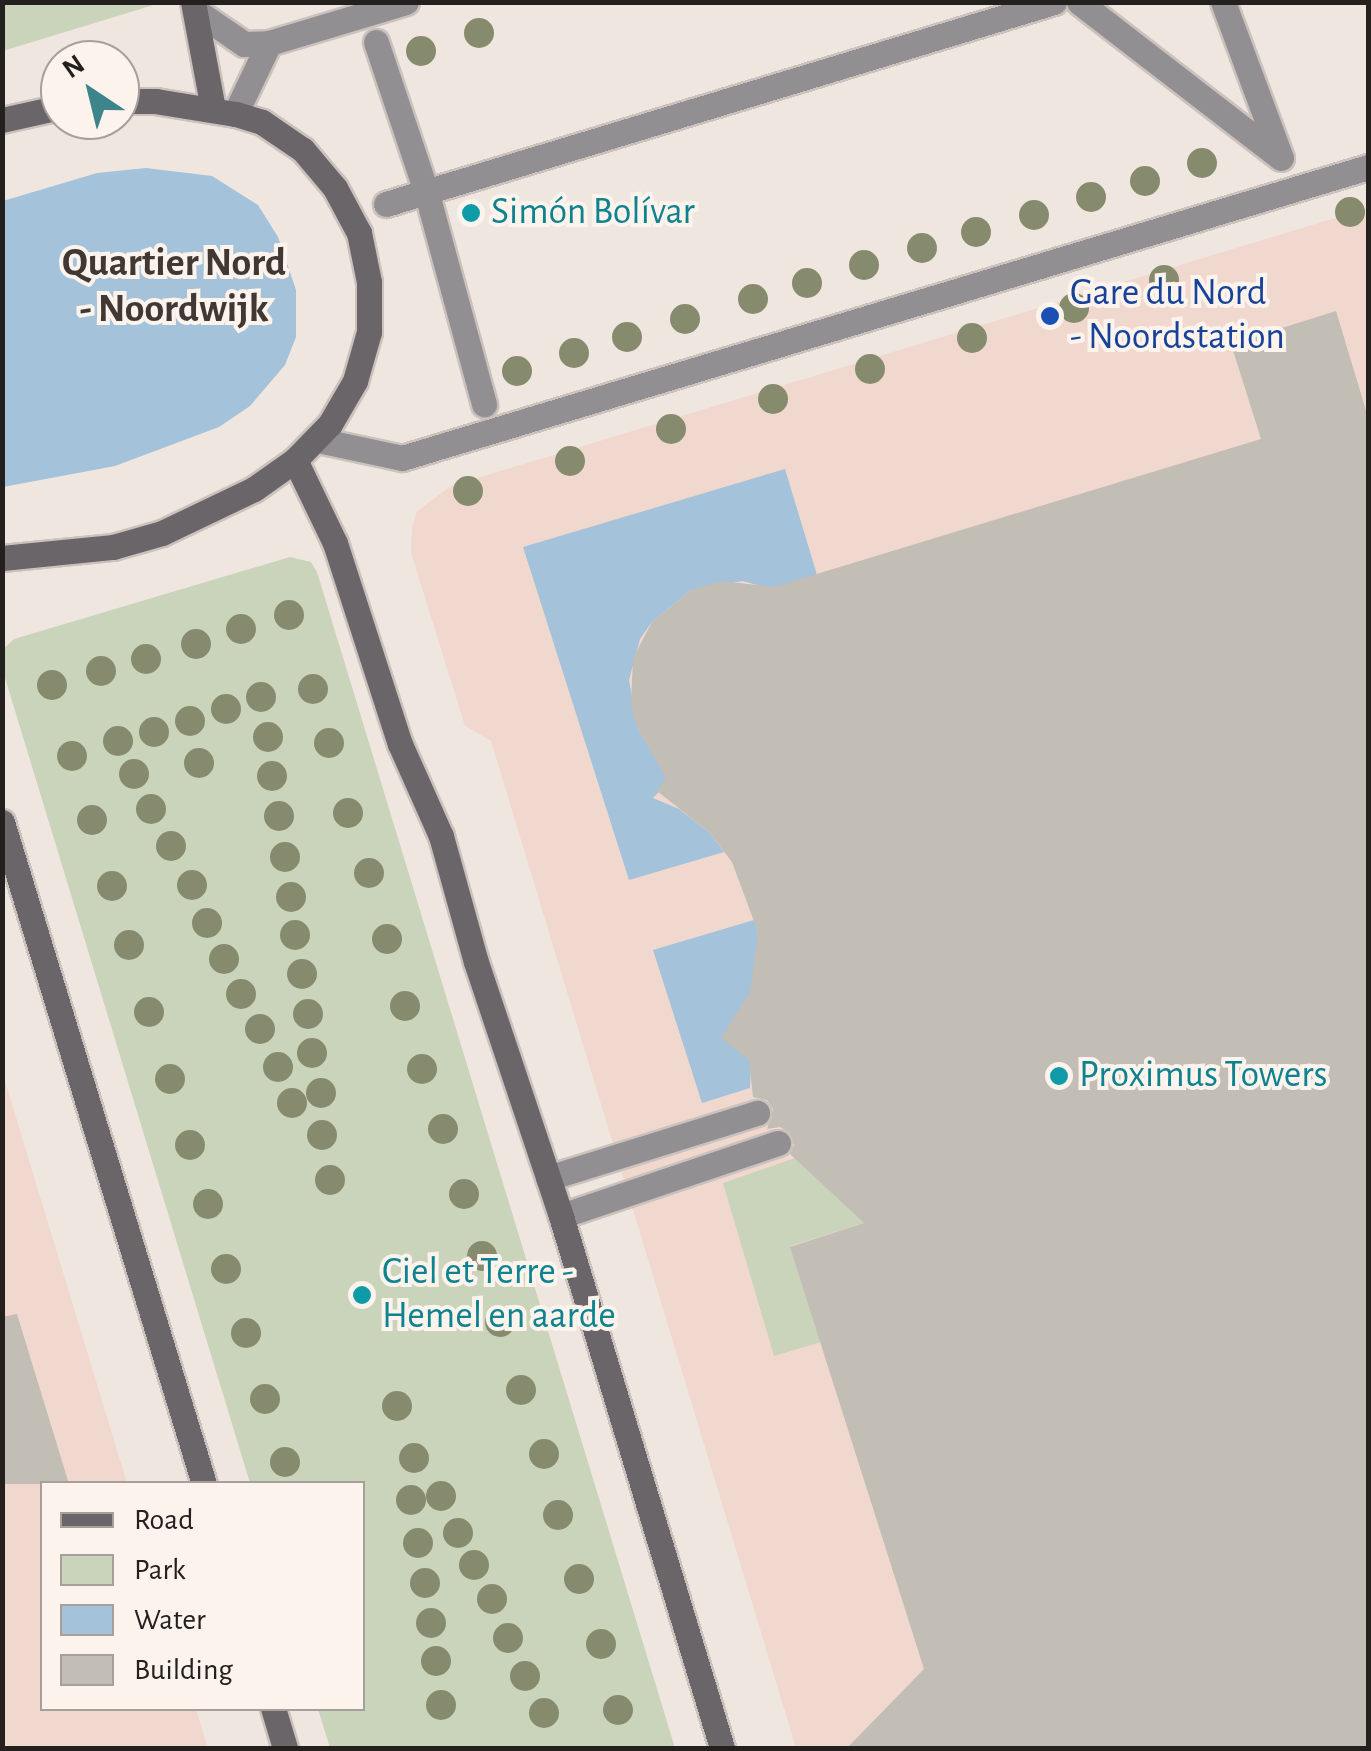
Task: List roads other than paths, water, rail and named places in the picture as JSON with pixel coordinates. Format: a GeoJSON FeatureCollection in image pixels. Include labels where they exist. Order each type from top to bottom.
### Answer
{"type":"FeatureCollection","features":[{"type":"Feature","properties":{"kind":"street"},"geometry":{"type":"LineString","coordinates":[[195,7],[244,44],[269,44],[406,2]]}},
{"type":"Feature","properties":{"kind":"street"},"geometry":{"type":"LineString","coordinates":[[386,204],[1054,2]]}},
{"type":"Feature","properties":{"kind":"street"},"geometry":{"type":"LineString","coordinates":[[1079,2],[1281,158],[1222,2]]}},
{"type":"Feature","properties":{"kind":"street"},"geometry":{"type":"LineString","coordinates":[[195,7],[224,111]]}},
{"type":"Feature","properties":{"kind":"street"},"geometry":{"type":"LineString","coordinates":[[376,42],[427,194],[484,404]]}},
{"type":"Feature","properties":{"kind":"street"},"geometry":{"type":"LineString","coordinates":[[224,111],[269,44]]}},
{"type":"Feature","properties":{"kind":"street"},"geometry":{"type":"LineString","coordinates":[[2,558],[113,547],[162,533],[254,489],[318,440],[355,381],[368,332],[369,282],[358,233],[335,188],[303,150],[262,122],[224,111],[140,104]]}},
{"type":"Feature","properties":{"kind":"street"},"geometry":{"type":"LineString","coordinates":[[2,120],[40,111]]}},
{"type":"Feature","properties":{"kind":"street"},"geometry":{"type":"LineString","coordinates":[[318,440],[402,458],[1368,167]]}},
{"type":"Feature","properties":{"kind":"street"},"geometry":{"type":"LineString","coordinates":[[296,460],[335,543],[400,744],[440,836],[476,962],[561,1216],[722,1748]]}},
{"type":"Feature","properties":{"kind":"street"},"geometry":{"type":"LineString","coordinates":[[2,822],[203,1481]]}},
{"type":"Feature","properties":{"kind":"street"},"geometry":{"type":"LineString","coordinates":[[548,1178],[758,1113]]}},
{"type":"Feature","properties":{"kind":"street"},"geometry":{"type":"LineString","coordinates":[[561,1216],[778,1143]]}},
{"type":"Feature","properties":{"kind":"street"},"geometry":{"type":"LineString","coordinates":[[274,1711],[285,1748]]}},
{"type":"Feature","properties":{"kind":"water"},"geometry":{"type":"Polygon","coordinates":[[[146,168],[212,176],[258,205],[278,237],[296,290],[296,337],[285,365],[250,406],[219,427],[115,466],[3,487],[3,201],[97,173],[146,168]]]}},
{"type":"Feature","properties":{"kind":"water"},"geometry":{"type":"Polygon","coordinates":[[[785,469],[818,578],[788,594],[743,581],[691,590],[652,622],[640,639],[629,680],[638,729],[651,751],[675,775],[653,798],[679,809],[709,832],[724,852],[629,880],[523,547],[785,469]]]}},
{"type":"Feature","properties":{"kind":"water"},"geometry":{"type":"Polygon","coordinates":[[[754,920],[758,932],[750,1088],[702,1103],[653,950],[754,920]]]}},
{"type":"Feature","properties":{"kind":"place","name":"Simón Bolívar"},"geometry":{"type":"Point","coordinates":[471,213]}},
{"type":"Feature","properties":{"kind":"place","name":"Gare du Nord - Noordstation"},"geometry":{"type":"Point","coordinates":[1050,316]}},
{"type":"Feature","properties":{"kind":"place","name":"Proximus Towers"},"geometry":{"type":"Point","coordinates":[1059,1076]}},
{"type":"Feature","properties":{"kind":"place","name":"Ciel et Terre - Hemel en aarde"},"geometry":{"type":"Point","coordinates":[362,1295]}},
{"type":"Feature","properties":{"kind":"district","name":"Quartier Nord - Noordwijk"},"geometry":{"type":"Point","coordinates":[174,286]}}]}
